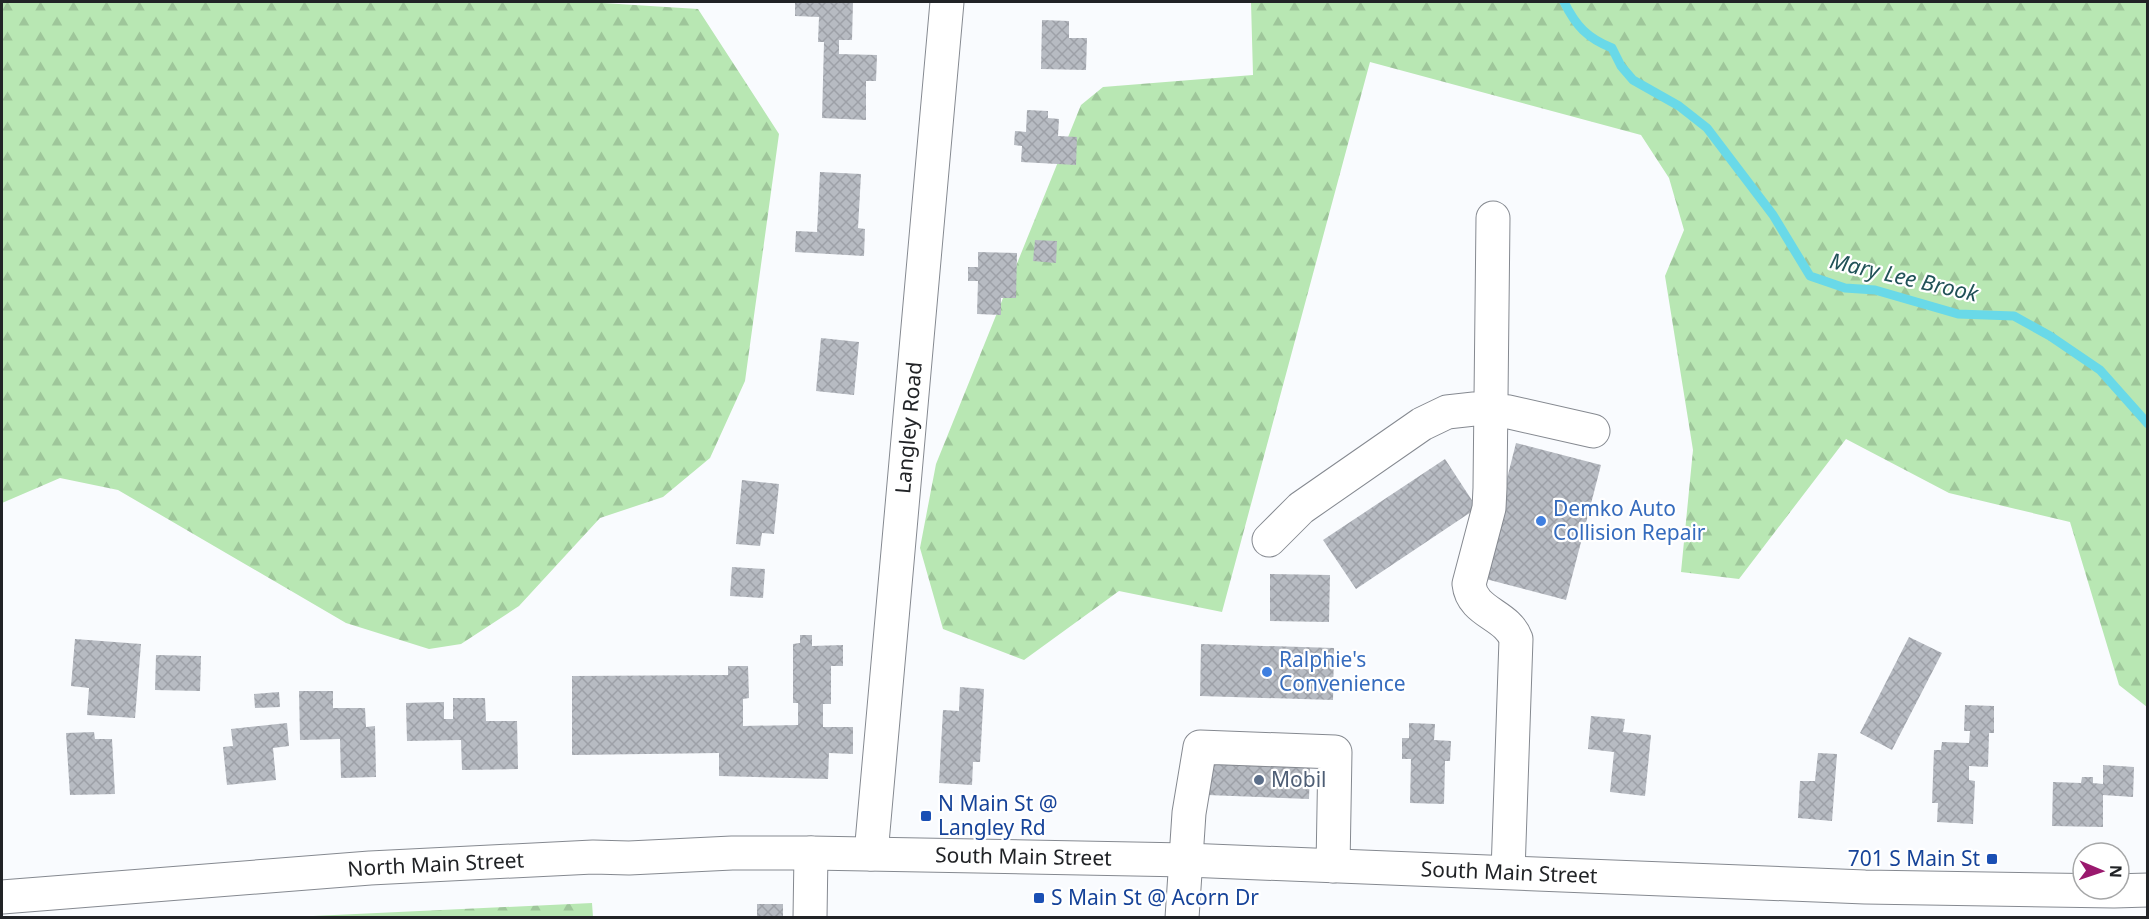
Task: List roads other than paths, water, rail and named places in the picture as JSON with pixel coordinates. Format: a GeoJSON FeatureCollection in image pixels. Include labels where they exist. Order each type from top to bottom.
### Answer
{"type":"FeatureCollection","features":[{"type":"Feature","properties":{"kind":"main road","name":"Langley Road"},"geometry":{"type":"LineString","coordinates":[[871,854],[946,2]]}},
{"type":"Feature","properties":{"kind":"main road"},"geometry":{"type":"LineString","coordinates":[[1493,218],[1489,508],[1469,584],[1470,592],[1478,605],[1510,627],[1516,639],[1508,872]]}},
{"type":"Feature","properties":{"kind":"main road"},"geometry":{"type":"LineString","coordinates":[[1269,540],[1301,508],[1422,424],[1446,412],[1491,410],[1527,414],[1593,431]]}},
{"type":"Feature","properties":{"kind":"main road"},"geometry":{"type":"LineString","coordinates":[[1182,918],[1189,813],[1200,747],[1335,752],[1333,866]]}},
{"type":"Feature","properties":{"kind":"main road","name":"North Main Street"},"geometry":{"type":"LineString","coordinates":[[2,897],[370,868],[732,853],[871,854]]}},
{"type":"Feature","properties":{"kind":"main road"},"geometry":{"type":"LineString","coordinates":[[810,918],[811,853]]}},
{"type":"Feature","properties":{"kind":"main road","name":"South Main Street"},"geometry":{"type":"LineString","coordinates":[[871,854],[1186,861],[1852,886],[2148,890]]}},
{"type":"Feature","properties":{"kind":"waterway","name":"Mary Lee Brook"},"geometry":{"type":"LineString","coordinates":[[1564,2],[1583,30],[1612,48],[1621,66],[1633,80],[1679,106],[1707,128],[1773,215],[1810,276],[1845,288],[1875,290],[1958,314],[2014,316],[2050,336],[2100,370],[2148,424]]}},
{"type":"Feature","properties":{"kind":"place","name":"Demko Auto Collision Repair"},"geometry":{"type":"Point","coordinates":[1541,521]}},
{"type":"Feature","properties":{"kind":"place","name":"Ralphie's Convenience"},"geometry":{"type":"Point","coordinates":[1267,672]}},
{"type":"Feature","properties":{"kind":"place","name":"Mobil"},"geometry":{"type":"Point","coordinates":[1259,780]}},
{"type":"Feature","properties":{"kind":"place","name":"N Main St @ Langley Rd"},"geometry":{"type":"Point","coordinates":[926,816]}},
{"type":"Feature","properties":{"kind":"place","name":"701 S Main St"},"geometry":{"type":"Point","coordinates":[1992,859]}},
{"type":"Feature","properties":{"kind":"place","name":"S Main St @ Acorn Dr"},"geometry":{"type":"Point","coordinates":[1039,898]}}]}
